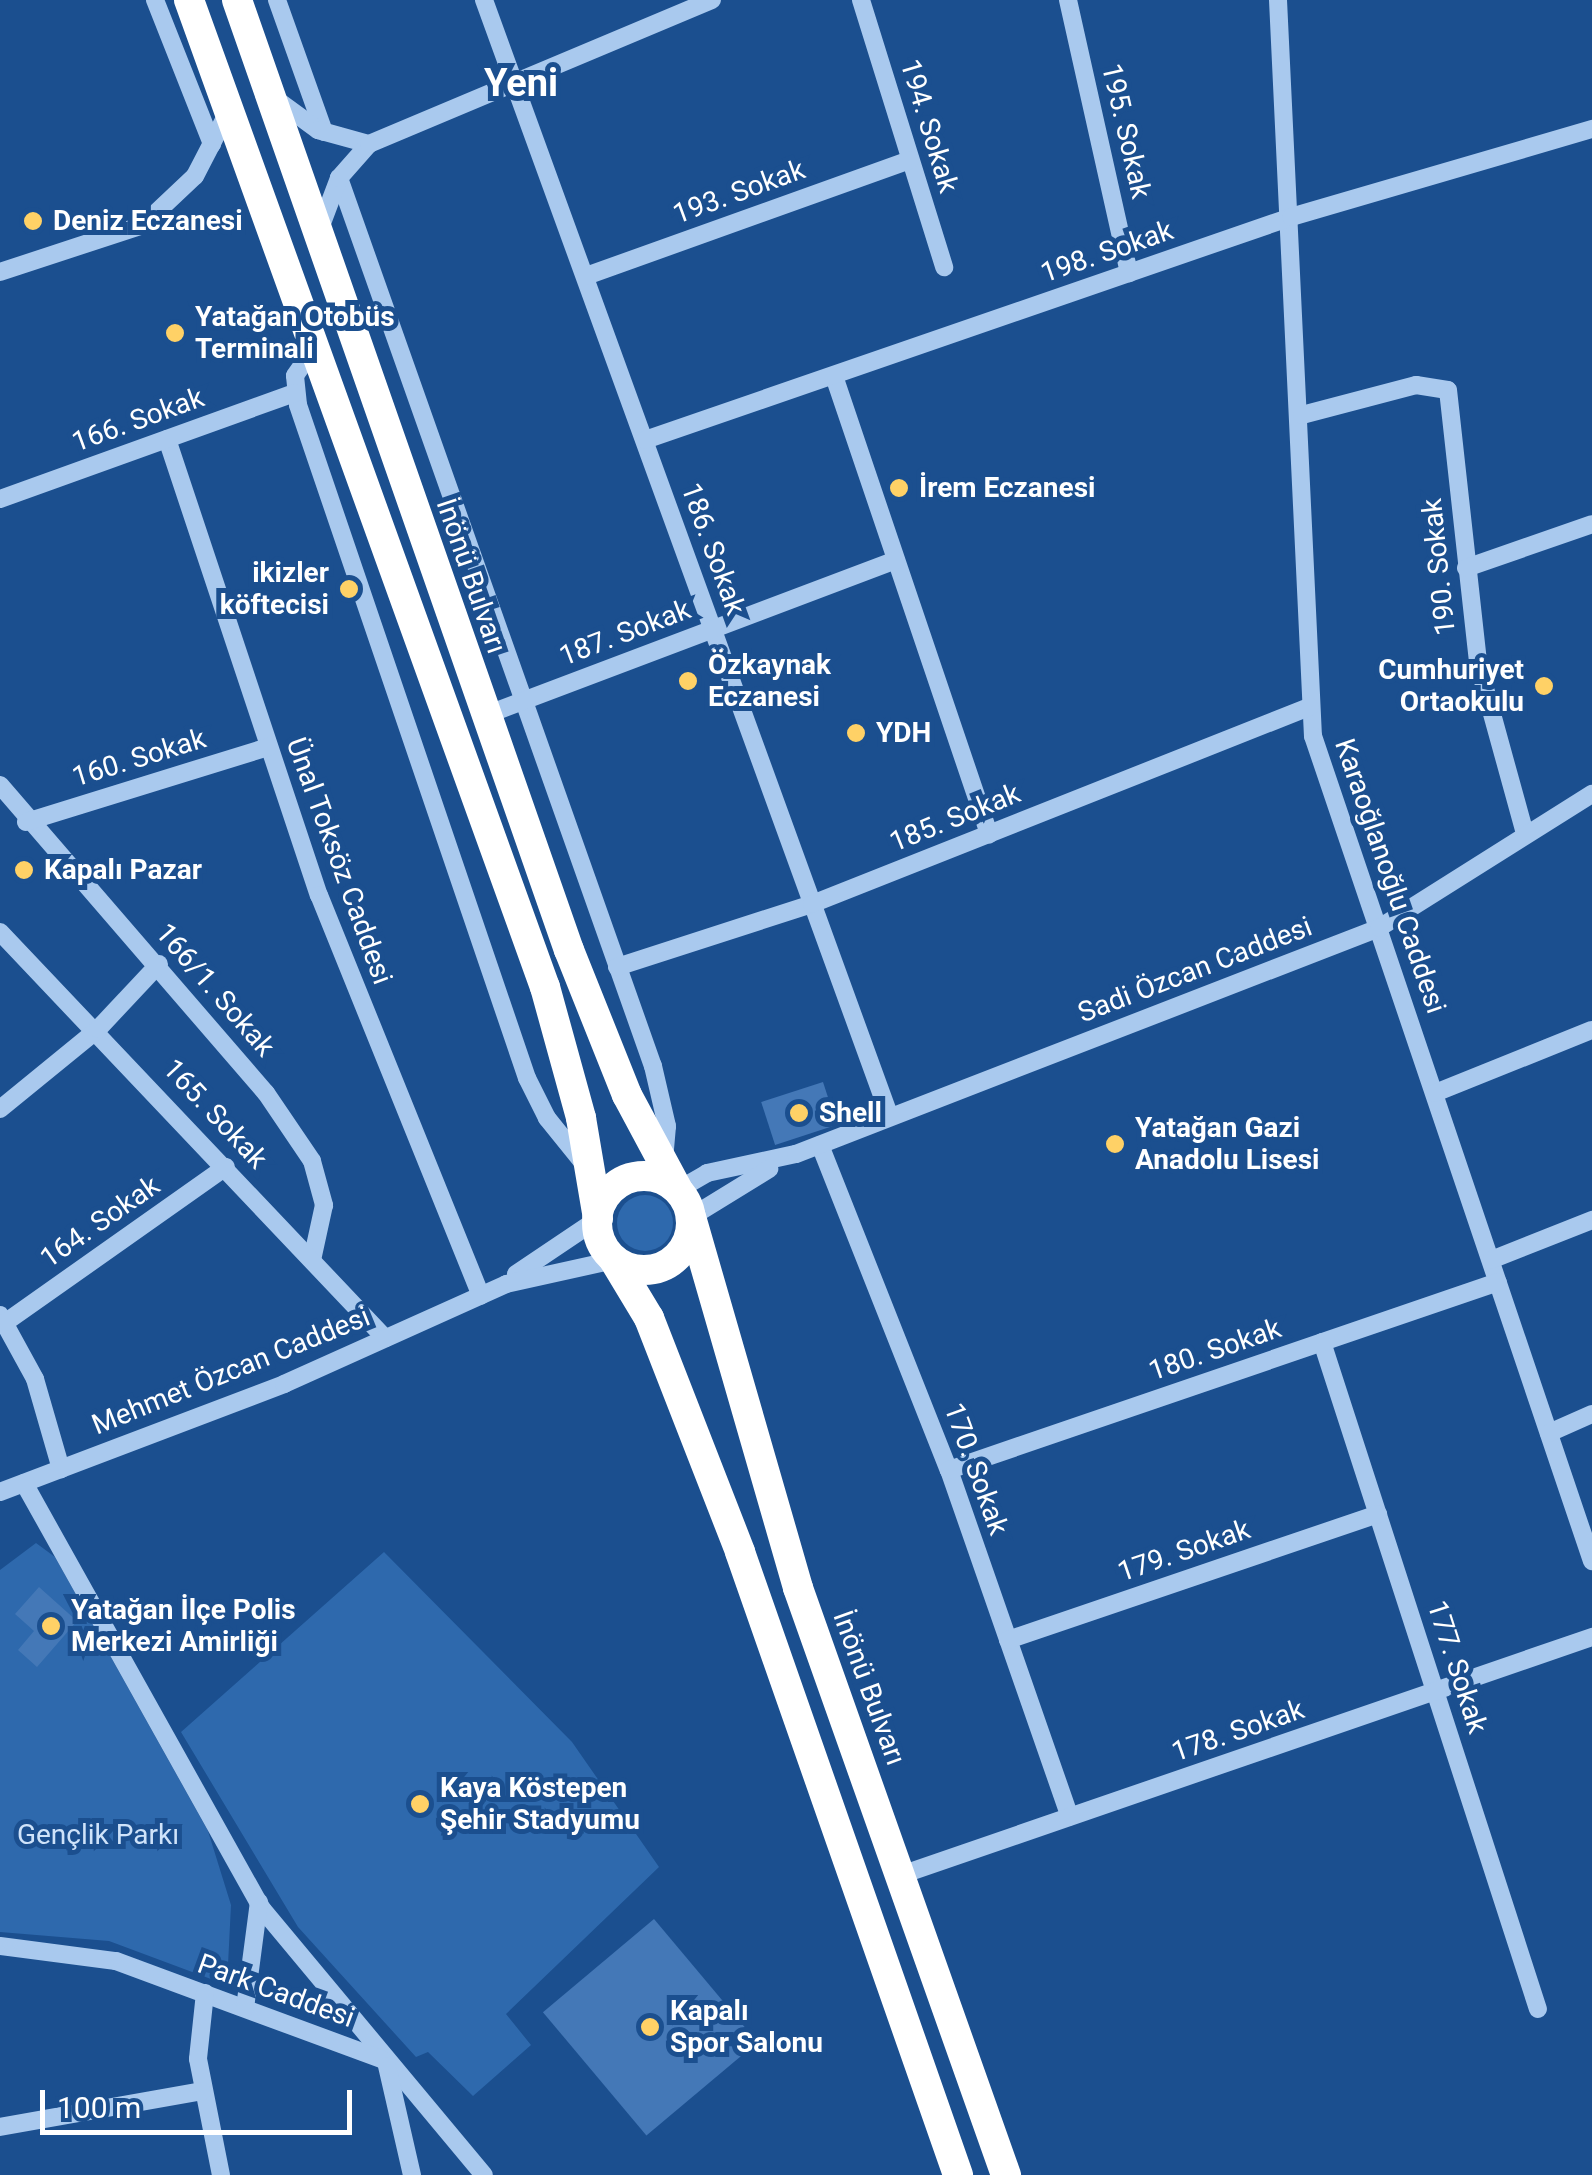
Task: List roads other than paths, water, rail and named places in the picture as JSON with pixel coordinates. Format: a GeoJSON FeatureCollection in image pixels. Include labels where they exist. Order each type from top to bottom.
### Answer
{"type":"FeatureCollection","features":[{"type":"Feature","properties":{"kind":"highway"},"geometry":{"type":"LineString","coordinates":[[189,0],[545,987],[591,1172],[598,1219],[614,1260],[650,1318],[740,1552],[958,2175]]}},
{"type":"Feature","properties":{"kind":"highway","name":"İnönü Bulvarı"},"geometry":{"type":"LineString","coordinates":[[237,0],[588,998],[677,1191],[798,1588],[1006,2175]]}},
{"type":"Feature","properties":{"kind":"highway"},"geometry":{"type":"LineString","coordinates":[[598,1219],[610,1192],[636,1177],[677,1191],[687,1244],[668,1264],[640,1270],[614,1260]]}},
{"type":"Feature","properties":{"kind":"street"},"geometry":{"type":"LineString","coordinates":[[155,0],[212,144]]}},
{"type":"Feature","properties":{"kind":"street"},"geometry":{"type":"LineString","coordinates":[[277,0],[324,132]]}},
{"type":"Feature","properties":{"kind":"street","name":"186. Sokak"},"geometry":{"type":"LineString","coordinates":[[484,0],[516,78],[890,1117]]}},
{"type":"Feature","properties":{"kind":"street"},"geometry":{"type":"LineString","coordinates":[[319,235],[339,178],[370,144],[516,78],[712,0]]}},
{"type":"Feature","properties":{"kind":"street","name":"194. Sokak"},"geometry":{"type":"LineString","coordinates":[[861,0],[944,267]]}},
{"type":"Feature","properties":{"kind":"street","name":"195. Sokak"},"geometry":{"type":"LineString","coordinates":[[1068,0],[1130,274]]}},
{"type":"Feature","properties":{"kind":"street","name":"Karaoğlanoğlu Caddesi"},"geometry":{"type":"LineString","coordinates":[[1278,0],[1302,415],[1310,707],[1324,779],[1379,928],[1592,1561]]}},
{"type":"Feature","properties":{"kind":"street"},"geometry":{"type":"LineString","coordinates":[[270,92],[324,132],[370,144]]}},
{"type":"Feature","properties":{"kind":"street"},"geometry":{"type":"LineString","coordinates":[[0,272],[143,226],[195,176],[228,114]]}},
{"type":"Feature","properties":{"kind":"street","name":"198. Sokak"},"geometry":{"type":"LineString","coordinates":[[645,440],[1291,218],[1592,129]]}},
{"type":"Feature","properties":{"kind":"street","name":"193. Sokak"},"geometry":{"type":"LineString","coordinates":[[586,276],[910,160]]}},
{"type":"Feature","properties":{"kind":"street","name":"İnönü Bulvarı"},"geometry":{"type":"LineString","coordinates":[[339,178],[617,966],[664,1109],[677,1191]]}},
{"type":"Feature","properties":{"kind":"street"},"geometry":{"type":"LineString","coordinates":[[314,347],[298,368],[295,393],[528,1078],[548,1118],[591,1172]]}},
{"type":"Feature","properties":{"kind":"street"},"geometry":{"type":"LineString","coordinates":[[834,376],[989,834]]}},
{"type":"Feature","properties":{"kind":"street","name":"190. Sokak"},"geometry":{"type":"LineString","coordinates":[[1302,415],[1424,383],[1444,386],[1453,409],[1478,663],[1526,834]]}},
{"type":"Feature","properties":{"kind":"street","name":"166. Sokak"},"geometry":{"type":"LineString","coordinates":[[0,499],[295,393]]}},
{"type":"Feature","properties":{"kind":"street","name":"Ünal Toksöz Caddesi"},"geometry":{"type":"LineString","coordinates":[[166,439],[338,943],[481,1295]]}},
{"type":"Feature","properties":{"kind":"street"},"geometry":{"type":"LineString","coordinates":[[1466,568],[1592,524]]}},
{"type":"Feature","properties":{"kind":"street","name":"187. Sokak"},"geometry":{"type":"LineString","coordinates":[[486,715],[896,560]]}},
{"type":"Feature","properties":{"kind":"street","name":"185. Sokak"},"geometry":{"type":"LineString","coordinates":[[617,966],[812,904],[1310,707]]}},
{"type":"Feature","properties":{"kind":"street","name":"160. Sokak"},"geometry":{"type":"LineString","coordinates":[[26,822],[268,747]]}},
{"type":"Feature","properties":{"kind":"street","name":"166/1. Sokak"},"geometry":{"type":"LineString","coordinates":[[0,785],[26,822],[159,964],[266,1093],[312,1161],[324,1205],[312,1260]]}},
{"type":"Feature","properties":{"kind":"street","name":"Sadi Özcan Caddesi"},"geometry":{"type":"LineString","coordinates":[[677,1191],[796,1154],[1379,928],[1592,794]]}},
{"type":"Feature","properties":{"kind":"street","name":"165. Sokak"},"geometry":{"type":"LineString","coordinates":[[0,932],[98,1029],[385,1338]]}},
{"type":"Feature","properties":{"kind":"street"},"geometry":{"type":"LineString","coordinates":[[0,1109],[98,1029],[159,964]]}},
{"type":"Feature","properties":{"kind":"street"},"geometry":{"type":"LineString","coordinates":[[1434,1093],[1592,1030]]}},
{"type":"Feature","properties":{"kind":"street","name":"170. Sokak"},"geometry":{"type":"LineString","coordinates":[[820,1144],[949,1470],[1070,1817]]}},
{"type":"Feature","properties":{"kind":"street","name":"Sadi Özcan Caddesi"},"geometry":{"type":"LineString","coordinates":[[677,1191],[696,1176],[796,1154]]}},
{"type":"Feature","properties":{"kind":"street","name":"164. Sokak"},"geometry":{"type":"LineString","coordinates":[[3,1318],[226,1166]]}},
{"type":"Feature","properties":{"kind":"street","name":"Mehmet Özcan Caddesi"},"geometry":{"type":"LineString","coordinates":[[481,1295],[598,1219]]}},
{"type":"Feature","properties":{"kind":"street"},"geometry":{"type":"LineString","coordinates":[[1490,1260],[1592,1220]]}},
{"type":"Feature","properties":{"kind":"street","name":"Mehmet Özcan Caddesi"},"geometry":{"type":"LineString","coordinates":[[0,1492],[385,1338],[481,1295],[558,1269],[614,1260]]}},
{"type":"Feature","properties":{"kind":"street","name":"180. Sokak"},"geometry":{"type":"LineString","coordinates":[[949,1470],[1498,1282]]}},
{"type":"Feature","properties":{"kind":"street"},"geometry":{"type":"LineString","coordinates":[[3,1318],[34,1378],[60,1469]]}},
{"type":"Feature","properties":{"kind":"street","name":"177. Sokak"},"geometry":{"type":"LineString","coordinates":[[1322,1342],[1538,2009]]}},
{"type":"Feature","properties":{"kind":"street"},"geometry":{"type":"LineString","coordinates":[[1549,1433],[1592,1414]]}},
{"type":"Feature","properties":{"kind":"street"},"geometry":{"type":"LineString","coordinates":[[24,1483],[259,1902],[386,2061],[412,2175]]}},
{"type":"Feature","properties":{"kind":"street","name":"179. Sokak"},"geometry":{"type":"LineString","coordinates":[[1008,1640],[1378,1514]]}},
{"type":"Feature","properties":{"kind":"street","name":"178. Sokak"},"geometry":{"type":"LineString","coordinates":[[901,1875],[1592,1637]]}},
{"type":"Feature","properties":{"kind":"street"},"geometry":{"type":"LineString","coordinates":[[246,2008],[259,1902]]}},
{"type":"Feature","properties":{"kind":"street","name":"Park Caddesi"},"geometry":{"type":"LineString","coordinates":[[0,1946],[116,1961],[386,2061],[484,2175]]}},
{"type":"Feature","properties":{"kind":"street"},"geometry":{"type":"LineString","coordinates":[[205,1993],[198,2029],[202,2091],[221,2175]]}},
{"type":"Feature","properties":{"kind":"street"},"geometry":{"type":"LineString","coordinates":[[0,2126],[202,2091]]}},
{"type":"Feature","properties":{"kind":"place","name":"Deniz Eczanesi"},"geometry":{"type":"Point","coordinates":[33,221]}},
{"type":"Feature","properties":{"kind":"place","name":"Yatağan Otobüs Terminali"},"geometry":{"type":"Point","coordinates":[175,333]}},
{"type":"Feature","properties":{"kind":"place","name":"İrem Eczanesi"},"geometry":{"type":"Point","coordinates":[899,488]}},
{"type":"Feature","properties":{"kind":"place","name":"ikizler köftecisi"},"geometry":{"type":"Point","coordinates":[349,589]}},
{"type":"Feature","properties":{"kind":"place","name":"Özkaynak Eczanesi"},"geometry":{"type":"Point","coordinates":[688,681]}},
{"type":"Feature","properties":{"kind":"place","name":"Cumhuriyet Ortaokulu"},"geometry":{"type":"Point","coordinates":[1544,686]}},
{"type":"Feature","properties":{"kind":"place","name":"YDH"},"geometry":{"type":"Point","coordinates":[856,733]}},
{"type":"Feature","properties":{"kind":"place","name":"Kapalı Pazar"},"geometry":{"type":"Point","coordinates":[24,870]}},
{"type":"Feature","properties":{"kind":"place","name":"Shell"},"geometry":{"type":"Point","coordinates":[799,1113]}},
{"type":"Feature","properties":{"kind":"place","name":"Yatağan Gazi Anadolu Lisesi"},"geometry":{"type":"Point","coordinates":[1115,1144]}},
{"type":"Feature","properties":{"kind":"place","name":"Yatağan İlçe Polis Merkezi Amirliği"},"geometry":{"type":"Point","coordinates":[51,1626]}},
{"type":"Feature","properties":{"kind":"place","name":"Kaya Köstepen Şehir Stadyumu"},"geometry":{"type":"Point","coordinates":[420,1804]}},
{"type":"Feature","properties":{"kind":"place","name":"Kapalı Spor Salonu"},"geometry":{"type":"Point","coordinates":[650,2027]}},
{"type":"Feature","properties":{"kind":"district","name":"Yeni"},"geometry":{"type":"Point","coordinates":[521,84]}},
{"type":"Feature","properties":{"kind":"park label","name":"Gençlik Parkı"},"geometry":{"type":"Point","coordinates":[98,1835]}}]}
